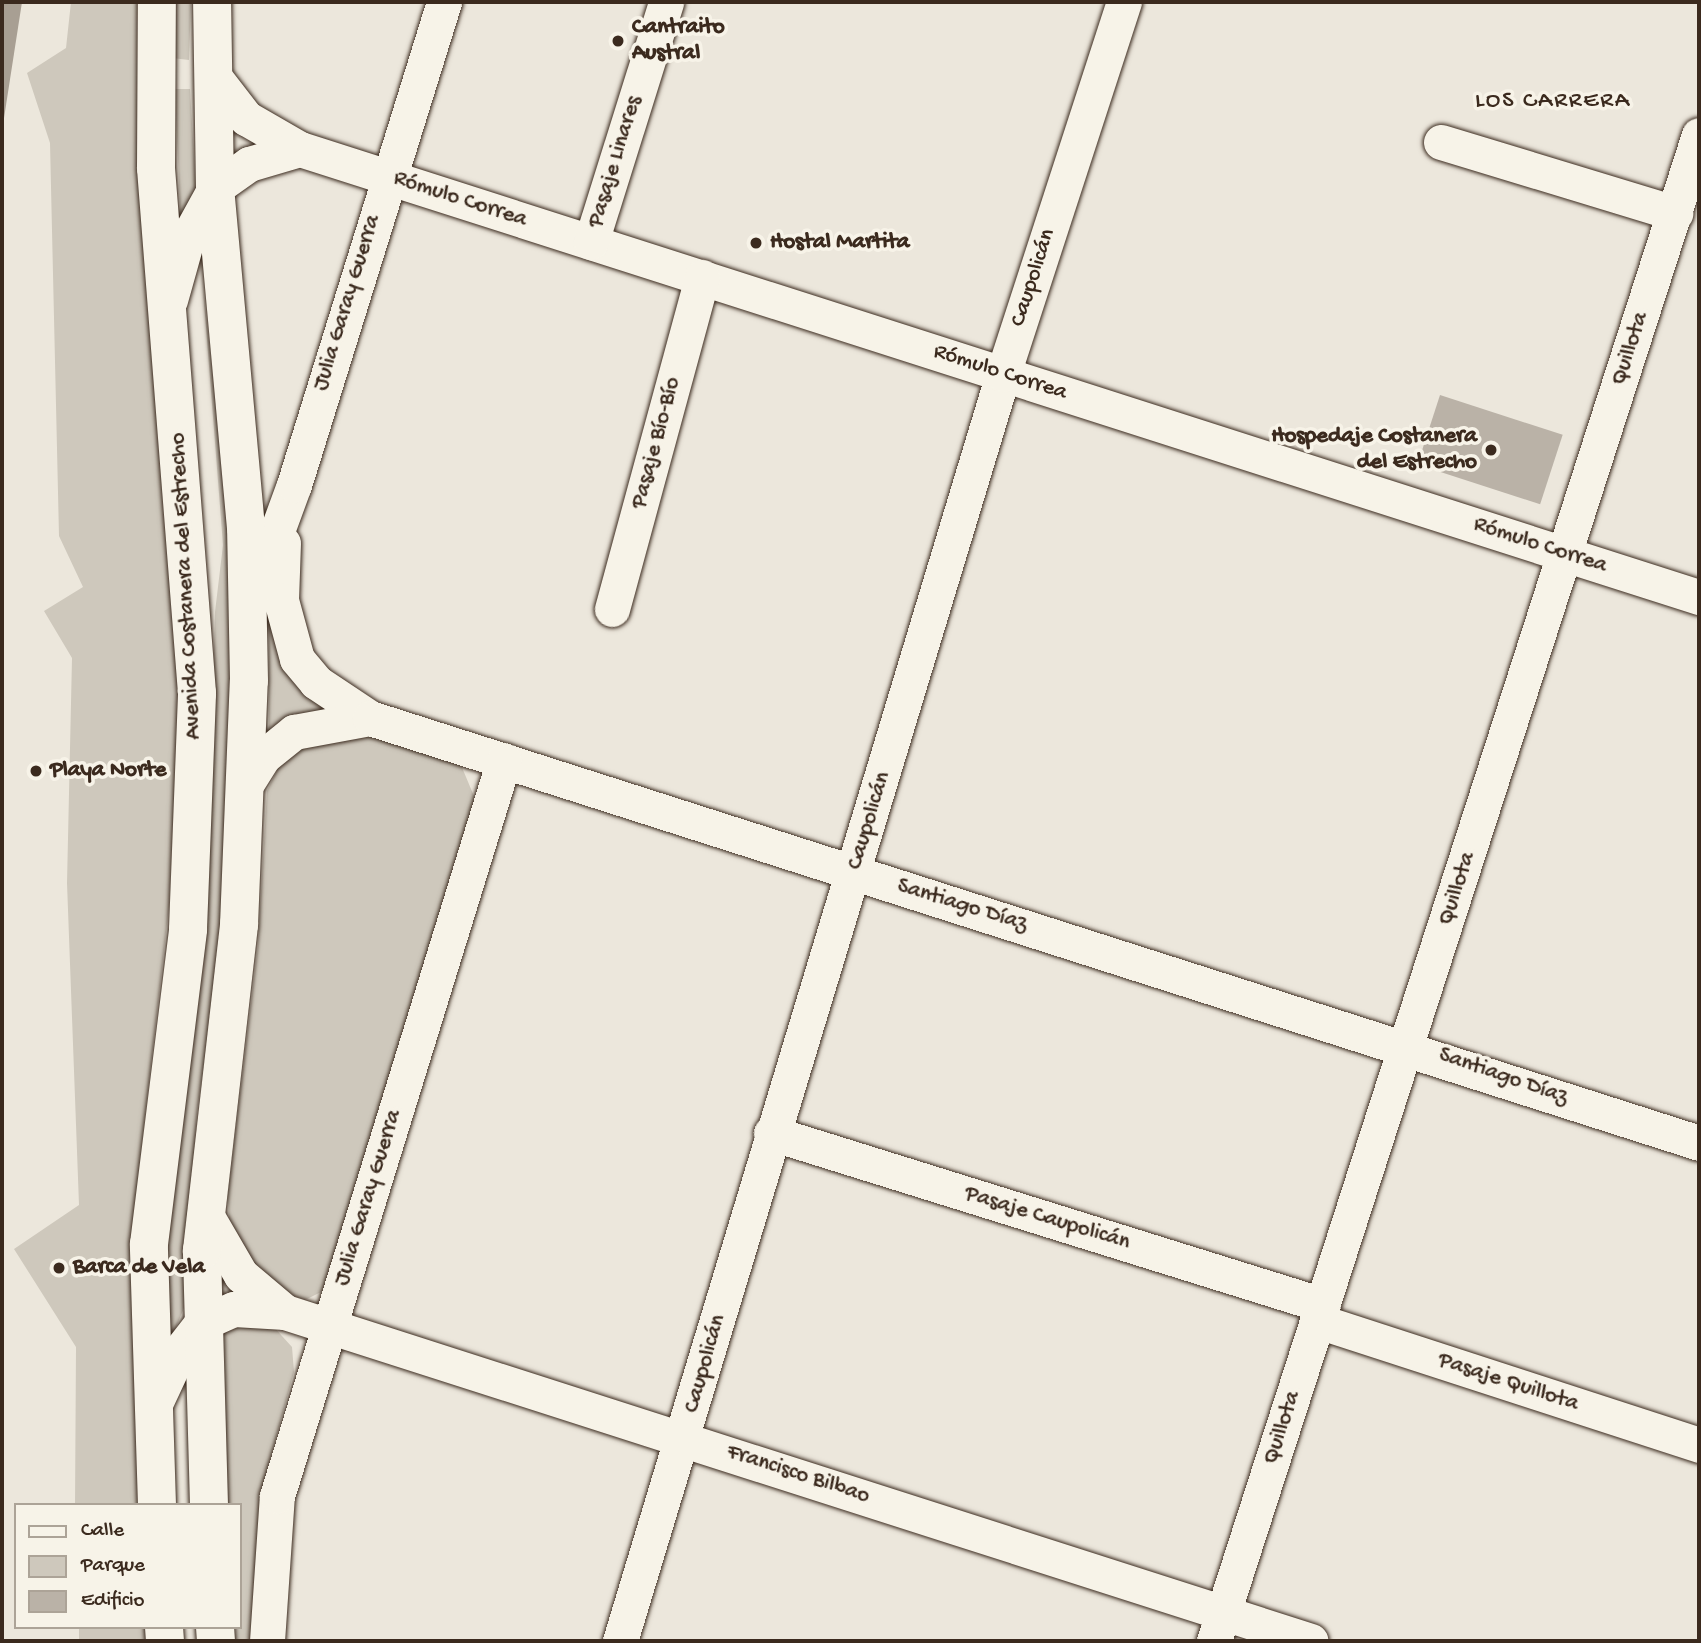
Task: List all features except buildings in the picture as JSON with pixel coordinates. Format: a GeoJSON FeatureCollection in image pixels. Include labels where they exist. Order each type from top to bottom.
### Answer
{"type":"FeatureCollection","features":[{"type":"Feature","properties":{"kind":"main road","name":"Avenida Costanera del Estrecho"},"geometry":{"type":"LineString","coordinates":[[157,2],[154,117],[167,313],[193,613],[197,747],[188,929],[150,1232],[151,1414],[157,1503]]}},
{"type":"Feature","properties":{"kind":"main road"},"geometry":{"type":"LineString","coordinates":[[209,1503],[202,1323],[205,1213],[239,925],[249,606],[215,188],[212,2]]}},
{"type":"Feature","properties":{"kind":"street","name":"Julia Garay Guerra"},"geometry":{"type":"LineString","coordinates":[[249,606],[294,485],[385,176],[444,2]]}},
{"type":"Feature","properties":{"kind":"street","name":"Pasaje Linares"},"geometry":{"type":"LineString","coordinates":[[591,242],[666,2]]}},
{"type":"Feature","properties":{"kind":"street","name":"Caupolicán"},"geometry":{"type":"LineString","coordinates":[[620,1641],[685,1439],[771,1133],[854,872],[1003,374],[1124,2]]}},
{"type":"Feature","properties":{"kind":"street","name":"Rómulo Correa"},"geometry":{"type":"LineString","coordinates":[[212,74],[246,118],[300,149],[1699,597]]}},
{"type":"Feature","properties":{"kind":"street","name":"Quillota"},"geometry":{"type":"LineString","coordinates":[[1219,1626],[1699,135]]}},
{"type":"Feature","properties":{"kind":"street"},"geometry":{"type":"LineString","coordinates":[[1441,142],[1675,213]]}},
{"type":"Feature","properties":{"kind":"street"},"geometry":{"type":"LineString","coordinates":[[167,313],[187,239],[215,188],[249,164],[300,149]]}},
{"type":"Feature","properties":{"kind":"street","name":"Pasaje Bío-Bío"},"geometry":{"type":"LineString","coordinates":[[612,609],[702,277]]}},
{"type":"Feature","properties":{"kind":"street","name":"Julia Garay Guerra"},"geometry":{"type":"LineString","coordinates":[[294,485],[281,567],[290,641],[316,682],[370,718]]}},
{"type":"Feature","properties":{"kind":"street","name":"Santiago Díaz"},"geometry":{"type":"LineString","coordinates":[[245,786],[263,757],[294,732],[370,718],[1408,1045],[1699,1143]]}},
{"type":"Feature","properties":{"kind":"street","name":"Julia Garay Guerra"},"geometry":{"type":"LineString","coordinates":[[267,1641],[277,1496],[504,760]]}},
{"type":"Feature","properties":{"kind":"street","name":"Pasaje Caupolicán"},"geometry":{"type":"LineString","coordinates":[[771,1133],[1320,1313]]}},
{"type":"Feature","properties":{"kind":"street","name":"Francisco Bilbao"},"geometry":{"type":"LineString","coordinates":[[205,1213],[241,1275],[285,1312]]}},
{"type":"Feature","properties":{"kind":"street","name":"Francisco Bilbao"},"geometry":{"type":"LineString","coordinates":[[151,1414],[178,1352],[202,1323],[234,1309],[285,1312],[685,1439],[1219,1626],[1311,1641]]}},
{"type":"Feature","properties":{"kind":"street","name":"Pasaje Quillota"},"geometry":{"type":"LineString","coordinates":[[1320,1313],[1699,1445]]}},
{"type":"Feature","properties":{"kind":"green space"},"geometry":{"type":"Polygon","coordinates":[[[71,2],[139,2],[138,159],[179,693],[169,906],[131,1240],[138,1503],[75,1503],[76,1347],[14,1249],[79,1205],[67,883],[72,658],[44,611],[83,587],[59,536],[50,143],[27,73],[66,48],[71,2]]]}},
{"type":"Feature","properties":{"kind":"green space"},"geometry":{"type":"Polygon","coordinates":[[[176,2],[191,2],[189,60],[172,58],[176,2]]]}},
{"type":"Feature","properties":{"kind":"green space"},"geometry":{"type":"Polygon","coordinates":[[[175,89],[190,89],[196,192],[181,228],[175,89]]]}},
{"type":"Feature","properties":{"kind":"green space"},"geometry":{"type":"Polygon","coordinates":[[[203,289],[229,518],[232,719],[222,930],[197,1112],[184,1308],[171,1339],[166,1260],[207,903],[215,612],[223,545],[203,289]]]}},
{"type":"Feature","properties":{"kind":"green space"},"geometry":{"type":"Polygon","coordinates":[[[269,599],[335,707],[269,731],[269,599]]]}},
{"type":"Feature","properties":{"kind":"green space"},"geometry":{"type":"Polygon","coordinates":[[[352,730],[461,765],[476,801],[323,1291],[305,1300],[269,1287],[229,1222],[228,1194],[258,946],[267,791],[287,750],[352,730]]]}},
{"type":"Feature","properties":{"kind":"green space"},"geometry":{"type":"Polygon","coordinates":[[[272,1325],[292,1347],[294,1372],[261,1492],[251,1641],[235,1641],[235,1629],[242,1629],[242,1503],[227,1503],[225,1327],[272,1325]]]}},
{"type":"Feature","properties":{"kind":"green space"},"geometry":{"type":"Polygon","coordinates":[[[79,1629],[146,1629],[146,1641],[79,1641],[79,1629]]]}},
{"type":"Feature","properties":{"kind":"shaded area"},"geometry":{"type":"Polygon","coordinates":[[[2,2],[22,2],[2,131],[2,2]]]}},
{"type":"Feature","properties":{"kind":"place","name":"Cantraito Austral"},"geometry":{"type":"Point","coordinates":[618,41]}},
{"type":"Feature","properties":{"kind":"place","name":"Hostal Martita"},"geometry":{"type":"Point","coordinates":[756,243]}},
{"type":"Feature","properties":{"kind":"place","name":"Hospedaje Costanera del Estrecho"},"geometry":{"type":"Point","coordinates":[1491,450]}},
{"type":"Feature","properties":{"kind":"place","name":"Playa Norte"},"geometry":{"type":"Point","coordinates":[36,771]}},
{"type":"Feature","properties":{"kind":"place","name":"Barca de Vela"},"geometry":{"type":"Point","coordinates":[59,1268]}},
{"type":"Feature","properties":{"kind":"district","name":"LOS CARRERA"},"geometry":{"type":"Point","coordinates":[1553,102]}}]}
